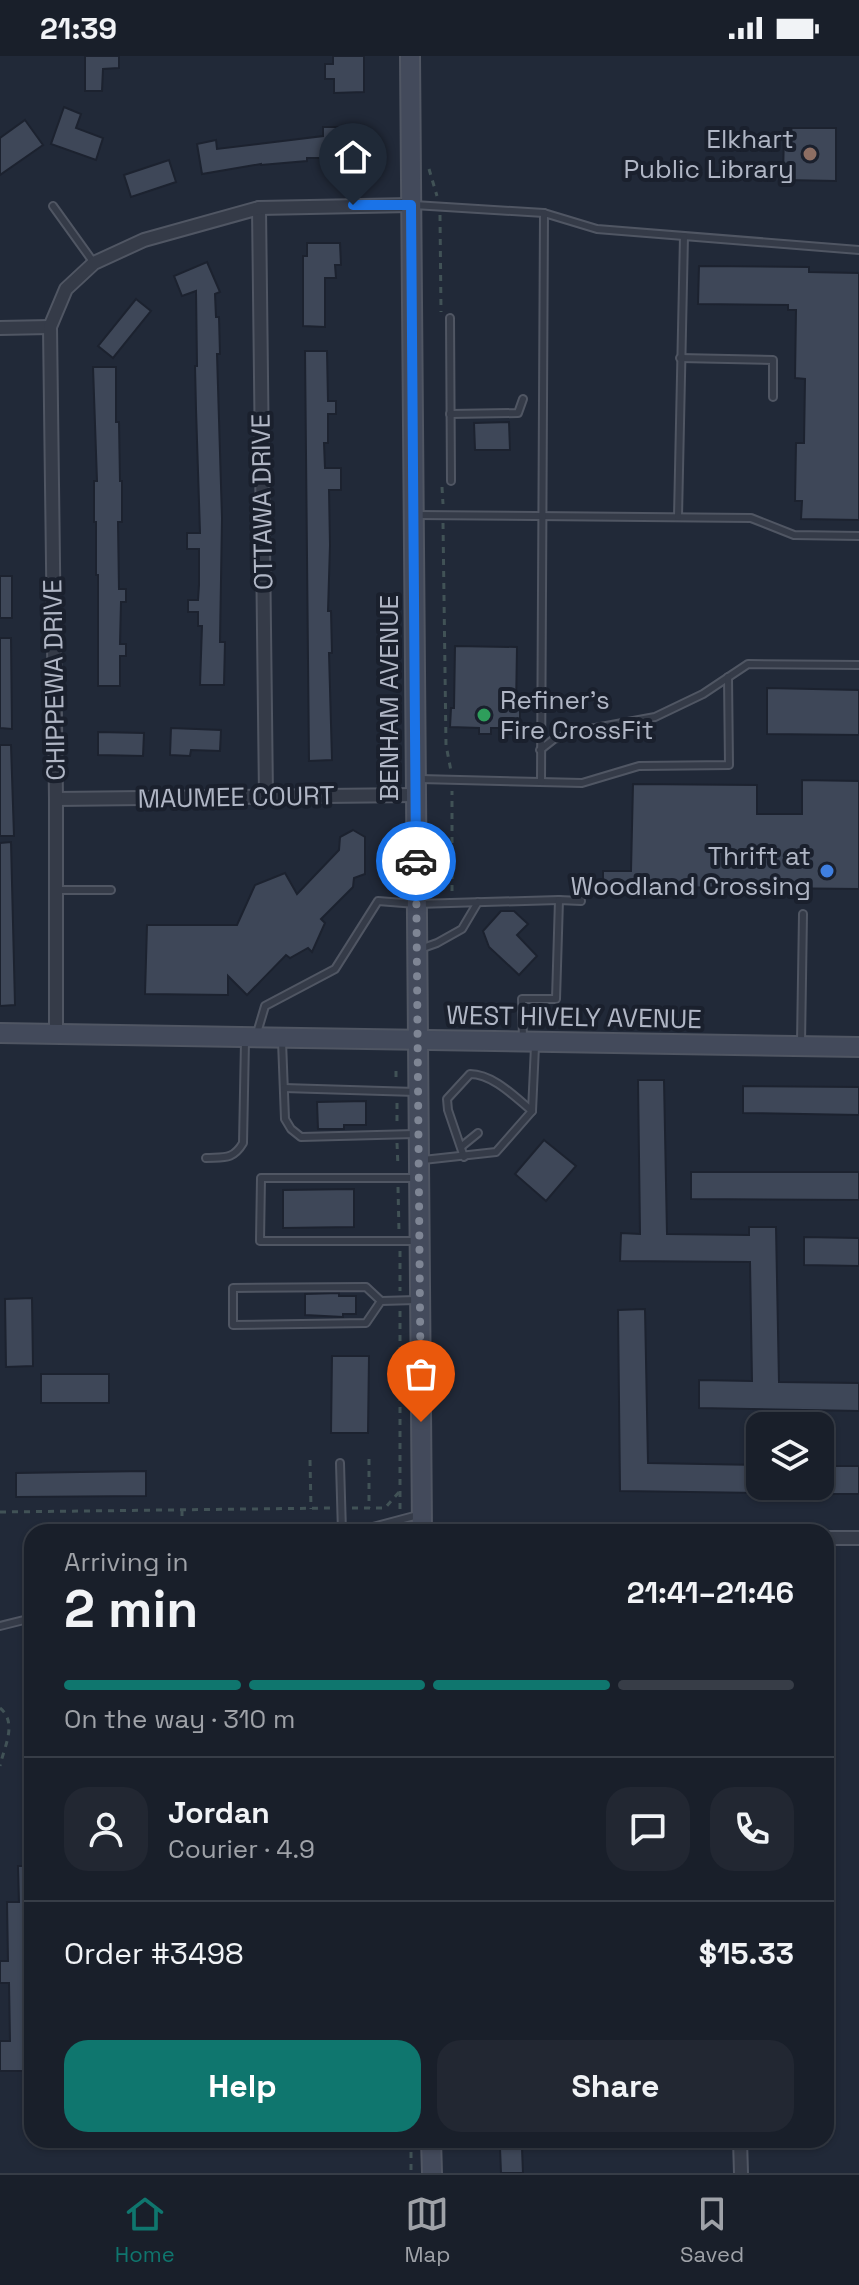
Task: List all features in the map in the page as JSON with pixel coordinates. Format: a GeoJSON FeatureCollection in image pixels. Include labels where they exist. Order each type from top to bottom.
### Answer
{"type":"FeatureCollection","features":[{"type":"Feature","properties":{"kind":"main road","name":"BENHAM AVENUE"},"geometry":{"type":"LineString","coordinates":[[410,56],[422,1523]]}},
{"type":"Feature","properties":{"kind":"main road","name":"WEST HIVELY AVENUE"},"geometry":{"type":"LineString","coordinates":[[0,1033],[859,1047]]}},
{"type":"Feature","properties":{"kind":"main road"},"geometry":{"type":"LineString","coordinates":[[431,2148],[432,2173]]}},
{"type":"Feature","properties":{"kind":"street"},"geometry":{"type":"LineString","coordinates":[[0,328],[50,327],[66,289],[94,263],[144,240],[259,208],[411,205]]}},
{"type":"Feature","properties":{"kind":"street","name":"OTTAWA DRIVE"},"geometry":{"type":"LineString","coordinates":[[259,208],[266,797]]}},
{"type":"Feature","properties":{"kind":"street","name":"CHIPPEWA DRIVE"},"geometry":{"type":"LineString","coordinates":[[50,327],[56,1034]]}},
{"type":"Feature","properties":{"kind":"street","name":"MAUMEE COURT"},"geometry":{"type":"LineString","coordinates":[[56,799],[266,797],[416,787]]}},
{"type":"Feature","properties":{"kind":"street"},"geometry":{"type":"LineString","coordinates":[[834,1538],[859,1538]]}},
{"type":"Feature","properties":{"kind":"street"},"geometry":{"type":"LineString","coordinates":[[740,2148],[741,2173]]}},
{"type":"Feature","properties":{"kind":"lane"},"geometry":{"type":"LineString","coordinates":[[411,205],[544,213],[597,229],[859,250]]}},
{"type":"Feature","properties":{"kind":"lane"},"geometry":{"type":"LineString","coordinates":[[53,206],[94,263]]}},
{"type":"Feature","properties":{"kind":"lane"},"geometry":{"type":"LineString","coordinates":[[541,782],[544,213]]}},
{"type":"Feature","properties":{"kind":"lane"},"geometry":{"type":"LineString","coordinates":[[678,517],[684,236]]}},
{"type":"Feature","properties":{"kind":"lane"},"geometry":{"type":"LineString","coordinates":[[450,318],[451,481]]}},
{"type":"Feature","properties":{"kind":"lane"},"geometry":{"type":"LineString","coordinates":[[680,358],[773,360],[773,397]]}},
{"type":"Feature","properties":{"kind":"lane"},"geometry":{"type":"LineString","coordinates":[[450,414],[518,413],[523,399]]}},
{"type":"Feature","properties":{"kind":"lane"},"geometry":{"type":"LineString","coordinates":[[414,515],[751,518],[794,535],[859,536]]}},
{"type":"Feature","properties":{"kind":"lane"},"geometry":{"type":"LineString","coordinates":[[540,750],[554,739],[579,731],[655,717],[703,694],[748,664],[859,665]]}},
{"type":"Feature","properties":{"kind":"lane"},"geometry":{"type":"LineString","coordinates":[[416,787],[453,779],[582,783],[639,766],[729,765],[728,677]]}},
{"type":"Feature","properties":{"kind":"lane"},"geometry":{"type":"LineString","coordinates":[[56,890],[111,890]]}},
{"type":"Feature","properties":{"kind":"lane"},"geometry":{"type":"LineString","coordinates":[[420,1241],[260,1241],[261,1178],[398,1178],[464,1157],[496,1152],[532,1111],[529,1042],[522,999],[556,999],[559,900]]}},
{"type":"Feature","properties":{"kind":"lane"},"geometry":{"type":"LineString","coordinates":[[206,1158],[229,1157],[237,1153],[243,1143],[250,1037],[265,1006],[335,969],[378,901],[416,904],[581,901]]}},
{"type":"Feature","properties":{"kind":"lane"},"geometry":{"type":"LineString","coordinates":[[416,950],[462,929],[478,902]]}},
{"type":"Feature","properties":{"kind":"lane"},"geometry":{"type":"LineString","coordinates":[[801,1046],[803,914]]}},
{"type":"Feature","properties":{"kind":"lane"},"geometry":{"type":"LineString","coordinates":[[282,1038],[285,1119],[301,1137],[419,1134]]}},
{"type":"Feature","properties":{"kind":"lane"},"geometry":{"type":"LineString","coordinates":[[464,1157],[447,1099],[470,1074],[477,1074],[511,1094],[532,1111]]}},
{"type":"Feature","properties":{"kind":"lane"},"geometry":{"type":"LineString","coordinates":[[284,1088],[418,1092]]}},
{"type":"Feature","properties":{"kind":"lane"},"geometry":{"type":"LineString","coordinates":[[504,1102],[511,1094]]}},
{"type":"Feature","properties":{"kind":"lane"},"geometry":{"type":"LineString","coordinates":[[454,1125],[460,1117]]}},
{"type":"Feature","properties":{"kind":"lane"},"geometry":{"type":"LineString","coordinates":[[462,1146],[478,1133]]}},
{"type":"Feature","properties":{"kind":"lane"},"geometry":{"type":"LineString","coordinates":[[381,1301],[366,1323],[233,1325],[233,1288],[366,1287],[381,1301],[420,1300]]}},
{"type":"Feature","properties":{"kind":"lane"},"geometry":{"type":"LineString","coordinates":[[340,1463],[342,1524]]}},
{"type":"Feature","properties":{"kind":"lane"},"geometry":{"type":"LineString","coordinates":[[0,1626],[24,1620]]}},
{"type":"Feature","properties":{"kind":"path"},"geometry":{"type":"LineString","coordinates":[[429,169],[440,207],[441,315]]}},
{"type":"Feature","properties":{"kind":"path"},"geometry":{"type":"LineString","coordinates":[[442,484],[446,745],[453,779],[452,903]]}},
{"type":"Feature","properties":{"kind":"path"},"geometry":{"type":"LineString","coordinates":[[0,1512],[385,1508],[400,1491],[396,1071]]}},
{"type":"Feature","properties":{"kind":"path"},"geometry":{"type":"LineString","coordinates":[[369,1459],[369,1508]]}},
{"type":"Feature","properties":{"kind":"path"},"geometry":{"type":"LineString","coordinates":[[310,1460],[311,1509]]}},
{"type":"Feature","properties":{"kind":"path"},"geometry":{"type":"LineString","coordinates":[[182,1510],[182,1524]]}},
{"type":"Feature","properties":{"kind":"path"},"geometry":{"type":"LineString","coordinates":[[0,1708],[8,1716],[9,1723],[0,1766]]}},
{"type":"Feature","properties":{"kind":"path"},"geometry":{"type":"LineString","coordinates":[[411,2148],[411,2173]]}},
{"type":"Feature","properties":{"kind":"building"},"geometry":{"type":"Polygon","coordinates":[[[85,56],[119,56],[119,68],[103,69],[102,91],[85,91],[85,56]]]}},
{"type":"Feature","properties":{"kind":"building"},"geometry":{"type":"Polygon","coordinates":[[[333,56],[364,56],[364,92],[334,93],[334,79],[325,79],[325,64],[333,64],[333,56]]]}},
{"type":"Feature","properties":{"kind":"building"},"geometry":{"type":"Polygon","coordinates":[[[64,107],[81,114],[76,128],[103,138],[96,160],[51,144],[64,107]]]}},
{"type":"Feature","properties":{"kind":"building"},"geometry":{"type":"Polygon","coordinates":[[[25,120],[43,145],[0,175],[0,138],[25,120]]]}},
{"type":"Feature","properties":{"kind":"building"},"geometry":{"type":"Polygon","coordinates":[[[323,127],[354,127],[354,144],[359,144],[359,164],[337,163],[337,158],[307,158],[307,161],[261,164],[202,174],[197,144],[216,140],[217,149],[323,136],[323,127]]]}},
{"type":"Feature","properties":{"kind":"building","name":"Elkhart Public Library"},"geometry":{"type":"Polygon","coordinates":[[[784,128],[836,128],[836,181],[783,180],[784,128]]]}},
{"type":"Feature","properties":{"kind":"building"},"geometry":{"type":"Polygon","coordinates":[[[169,160],[176,182],[131,197],[124,175],[169,160]]]}},
{"type":"Feature","properties":{"kind":"building"},"geometry":{"type":"Polygon","coordinates":[[[307,243],[340,243],[341,265],[335,265],[336,278],[325,278],[325,327],[303,326],[303,256],[307,256],[307,243]]]}},
{"type":"Feature","properties":{"kind":"building"},"geometry":{"type":"Polygon","coordinates":[[[207,262],[220,292],[215,294],[220,354],[217,354],[222,518],[220,642],[225,642],[224,685],[200,685],[202,626],[198,626],[198,612],[188,612],[188,600],[198,600],[199,585],[199,549],[187,549],[187,533],[200,533],[196,291],[182,296],[174,276],[207,262]]]}},
{"type":"Feature","properties":{"kind":"building"},"geometry":{"type":"Polygon","coordinates":[[[699,266],[809,267],[809,272],[859,273],[859,520],[801,519],[802,501],[795,501],[796,443],[804,443],[805,379],[795,378],[796,310],[788,310],[788,305],[698,304],[699,266]]]}},
{"type":"Feature","properties":{"kind":"building"},"geometry":{"type":"Polygon","coordinates":[[[136,299],[151,311],[113,358],[98,346],[136,299]]]}},
{"type":"Feature","properties":{"kind":"building"},"geometry":{"type":"Polygon","coordinates":[[[305,351],[327,351],[328,401],[336,401],[336,414],[328,414],[325,468],[341,468],[341,490],[329,490],[332,760],[309,761],[305,351]]]}},
{"type":"Feature","properties":{"kind":"building"},"geometry":{"type":"Polygon","coordinates":[[[93,367],[116,367],[116,422],[119,422],[122,481],[122,522],[118,522],[119,589],[126,589],[126,602],[121,602],[120,644],[126,644],[126,656],[120,656],[120,686],[98,686],[93,367]]]}},
{"type":"Feature","properties":{"kind":"building"},"geometry":{"type":"Polygon","coordinates":[[[509,422],[510,450],[475,450],[474,423],[509,422]]]}},
{"type":"Feature","properties":{"kind":"building"},"geometry":{"type":"Polygon","coordinates":[[[0,576],[12,576],[12,618],[0,618],[0,576]]]}},
{"type":"Feature","properties":{"kind":"building"},"geometry":{"type":"Polygon","coordinates":[[[0,638],[11,638],[12,729],[0,728],[0,638]]]}},
{"type":"Feature","properties":{"kind":"building"},"geometry":{"type":"Polygon","coordinates":[[[455,646],[517,647],[516,709],[520,709],[520,728],[491,728],[491,734],[479,734],[479,728],[450,727],[451,708],[454,708],[455,646]]]}},
{"type":"Feature","properties":{"kind":"building"},"geometry":{"type":"Polygon","coordinates":[[[767,688],[859,690],[859,735],[767,734],[767,688]]]}},
{"type":"Feature","properties":{"kind":"building"},"geometry":{"type":"Polygon","coordinates":[[[171,728],[221,730],[220,751],[191,750],[190,756],[170,755],[171,728]]]}},
{"type":"Feature","properties":{"kind":"building"},"geometry":{"type":"Polygon","coordinates":[[[98,732],[144,733],[143,756],[98,755],[98,732]]]}},
{"type":"Feature","properties":{"kind":"building"},"geometry":{"type":"Polygon","coordinates":[[[0,745],[11,745],[14,836],[0,836],[0,745]]]}},
{"type":"Feature","properties":{"kind":"building"},"geometry":{"type":"Polygon","coordinates":[[[802,780],[859,781],[859,889],[654,887],[654,892],[632,892],[632,885],[603,885],[603,871],[631,871],[633,784],[757,785],[757,814],[802,814],[802,780]]]}},
{"type":"Feature","properties":{"kind":"building"},"geometry":{"type":"Polygon","coordinates":[[[353,830],[365,837],[365,874],[354,878],[353,887],[321,919],[325,923],[312,952],[308,948],[290,958],[286,955],[247,995],[228,976],[228,995],[145,994],[147,925],[237,925],[255,885],[285,873],[297,894],[339,850],[340,837],[353,830]]]}},
{"type":"Feature","properties":{"kind":"building"},"geometry":{"type":"Polygon","coordinates":[[[11,842],[15,1005],[0,1006],[0,843],[11,842]]]}},
{"type":"Feature","properties":{"kind":"building"},"geometry":{"type":"Polygon","coordinates":[[[501,911],[514,911],[528,924],[517,935],[537,956],[519,975],[489,947],[483,931],[501,911]]]}},
{"type":"Feature","properties":{"kind":"building"},"geometry":{"type":"Polygon","coordinates":[[[638,1080],[664,1080],[667,1234],[749,1235],[749,1227],[776,1227],[779,1382],[859,1383],[859,1411],[699,1408],[699,1380],[752,1381],[750,1262],[620,1261],[621,1233],[640,1234],[638,1080]]]}},
{"type":"Feature","properties":{"kind":"building"},"geometry":{"type":"Polygon","coordinates":[[[743,1086],[859,1087],[859,1115],[743,1113],[743,1086]]]}},
{"type":"Feature","properties":{"kind":"building"},"geometry":{"type":"Polygon","coordinates":[[[366,1101],[366,1125],[318,1129],[317,1102],[366,1101]]]}},
{"type":"Feature","properties":{"kind":"building"},"geometry":{"type":"Polygon","coordinates":[[[544,1140],[576,1166],[546,1201],[515,1174],[544,1140]]]}},
{"type":"Feature","properties":{"kind":"building"},"geometry":{"type":"Polygon","coordinates":[[[691,1172],[859,1172],[859,1200],[691,1199],[691,1172]]]}},
{"type":"Feature","properties":{"kind":"building"},"geometry":{"type":"Polygon","coordinates":[[[354,1189],[354,1227],[283,1228],[283,1190],[354,1189]]]}},
{"type":"Feature","properties":{"kind":"building"},"geometry":{"type":"Polygon","coordinates":[[[804,1237],[859,1238],[859,1266],[804,1265],[804,1237]]]}},
{"type":"Feature","properties":{"kind":"building"},"geometry":{"type":"Polygon","coordinates":[[[339,1293],[339,1296],[356,1296],[356,1314],[343,1314],[343,1317],[305,1315],[305,1294],[339,1293]]]}},
{"type":"Feature","properties":{"kind":"building"},"geometry":{"type":"Polygon","coordinates":[[[32,1298],[33,1366],[6,1367],[5,1299],[32,1298]]]}},
{"type":"Feature","properties":{"kind":"building"},"geometry":{"type":"Polygon","coordinates":[[[645,1309],[648,1463],[746,1465],[746,1493],[620,1491],[618,1310],[645,1309]]]}},
{"type":"Feature","properties":{"kind":"building"},"geometry":{"type":"Polygon","coordinates":[[[332,1356],[369,1356],[368,1433],[331,1433],[332,1356]]]}},
{"type":"Feature","properties":{"kind":"building"},"geometry":{"type":"Polygon","coordinates":[[[41,1374],[109,1374],[109,1403],[41,1403],[41,1374]]]}},
{"type":"Feature","properties":{"kind":"building"},"geometry":{"type":"Polygon","coordinates":[[[834,1466],[859,1466],[859,1494],[834,1494],[834,1466]]]}},
{"type":"Feature","properties":{"kind":"building"},"geometry":{"type":"Polygon","coordinates":[[[146,1471],[146,1496],[16,1497],[16,1473],[146,1471]]]}},
{"type":"Feature","properties":{"kind":"building"},"geometry":{"type":"Polygon","coordinates":[[[18,1866],[24,1866],[24,2071],[0,2071],[0,2041],[10,2041],[9,1983],[0,1983],[0,1961],[8,1961],[7,1902],[19,1902],[18,1866]]]}},
{"type":"Feature","properties":{"kind":"building"},"geometry":{"type":"Polygon","coordinates":[[[500,2148],[522,2148],[523,2173],[501,2173],[500,2148]]]}},
{"type":"Feature","properties":{"kind":"way so far"},"geometry":{"type":"LineString","coordinates":[[416,861],[421,1422]]}},
{"type":"Feature","properties":{"kind":"place","name":"Elkhart Public Library"},"geometry":{"type":"Point","coordinates":[810,154]}},
{"type":"Feature","properties":{"kind":"place","name":"Refiner's Fire CrossFit"},"geometry":{"type":"Point","coordinates":[484,715]}},
{"type":"Feature","properties":{"kind":"place","name":"Thrift at Woodland Crossing"},"geometry":{"type":"Point","coordinates":[827,871]}},
{"type":"Feature","properties":{"kind":"route"},"geometry":{"type":"LineString","coordinates":[[353,205],[411,205],[416,861]]}}]}
